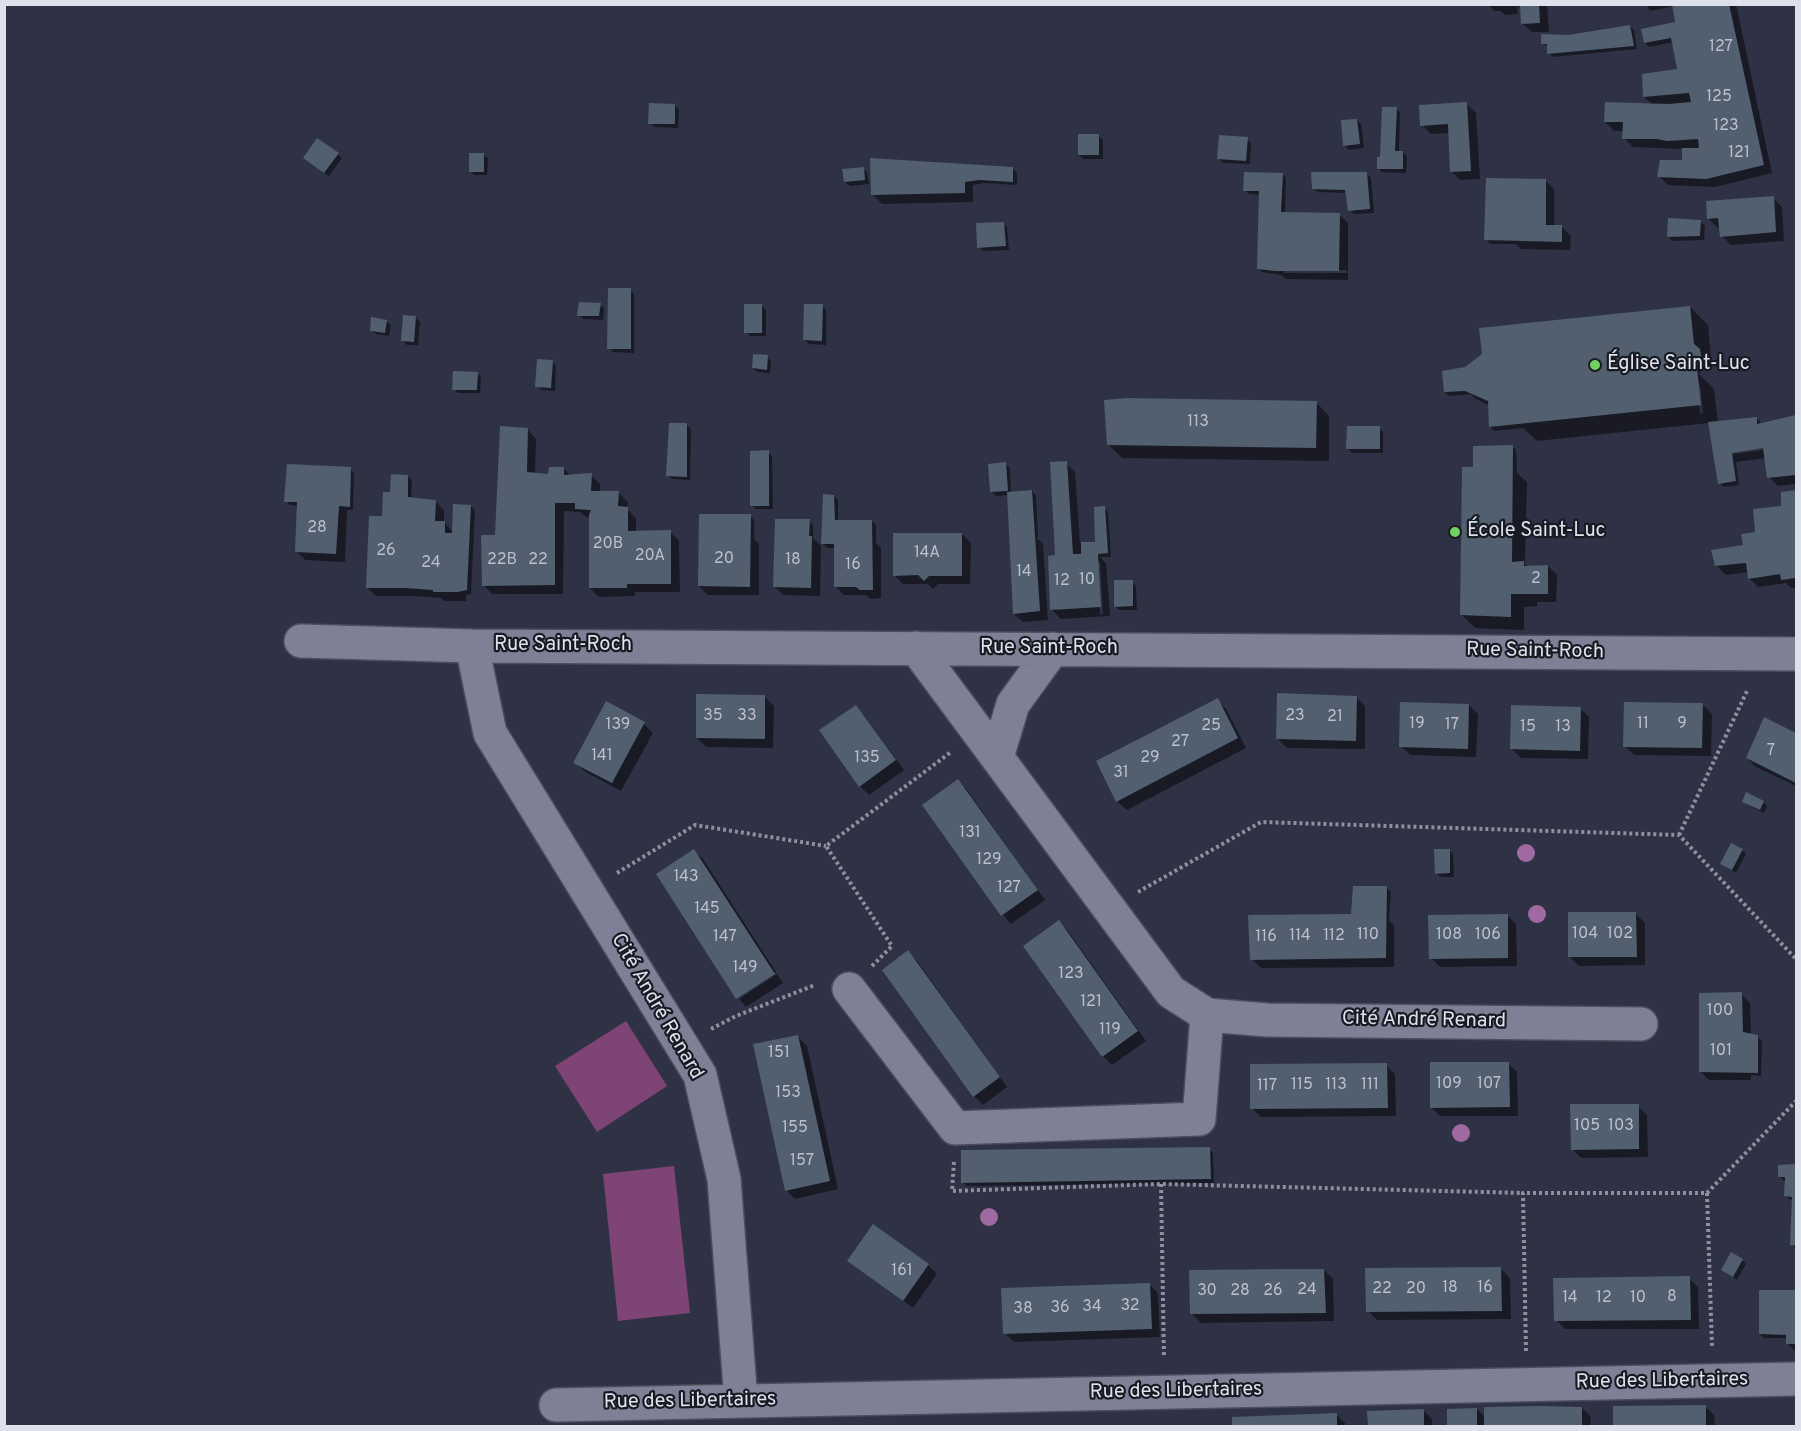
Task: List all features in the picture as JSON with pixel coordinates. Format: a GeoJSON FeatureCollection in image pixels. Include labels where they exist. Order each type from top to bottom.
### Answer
{"type":"FeatureCollection","features":[{"type":"Feature","properties":{"kind":"street","name":"Rue Saint-Roch"},"geometry":{"type":"LineString","coordinates":[[301,641],[472,646],[1797,654]]}},
{"type":"Feature","properties":{"kind":"street","name":"Cité André Renard"},"geometry":{"type":"LineString","coordinates":[[472,646],[490,733],[700,1075],[724,1179],[741,1401]]}},
{"type":"Feature","properties":{"kind":"street","name":"Cité André Renard"},"geometry":{"type":"LineString","coordinates":[[916,648],[1171,992],[1208,1015],[1267,1020],[1641,1024]]}},
{"type":"Feature","properties":{"kind":"street"},"geometry":{"type":"LineString","coordinates":[[987,744],[1053,649]]}},
{"type":"Feature","properties":{"kind":"street"},"geometry":{"type":"LineString","coordinates":[[849,989],[955,1128],[1199,1119],[1208,1015]]}},
{"type":"Feature","properties":{"kind":"street","name":"Rue des Libertaires"},"geometry":{"type":"LineString","coordinates":[[556,1405],[1797,1379]]}},
{"type":"Feature","properties":{"kind":"path"},"geometry":{"type":"LineString","coordinates":[[1679,835],[1764,654]]}},
{"type":"Feature","properties":{"kind":"path"},"geometry":{"type":"LineString","coordinates":[[587,891],[695,825],[826,846],[987,744]]}},
{"type":"Feature","properties":{"kind":"path"},"geometry":{"type":"LineString","coordinates":[[1109,909],[1261,822],[1679,835],[1797,959]]}},
{"type":"Feature","properties":{"kind":"path"},"geometry":{"type":"LineString","coordinates":[[682,1045],[736,1016],[815,985],[849,989],[892,946],[826,846]]}},
{"type":"Feature","properties":{"kind":"path"},"geometry":{"type":"LineString","coordinates":[[955,1128],[952,1191],[1161,1184],[1523,1193],[1707,1193],[1797,1101]]}},
{"type":"Feature","properties":{"kind":"path"},"geometry":{"type":"LineString","coordinates":[[1161,1184],[1165,1392]]}},
{"type":"Feature","properties":{"kind":"path"},"geometry":{"type":"LineString","coordinates":[[1523,1193],[1527,1385]]}},
{"type":"Feature","properties":{"kind":"path"},"geometry":{"type":"LineString","coordinates":[[1707,1193],[1714,1381]]}},
{"type":"Feature","properties":{"kind":"shaded area"},"geometry":{"type":"Polygon","coordinates":[[[626,1021],[667,1086],[597,1132],[555,1066],[626,1021]]]}},
{"type":"Feature","properties":{"kind":"shaded area"},"geometry":{"type":"Polygon","coordinates":[[[674,1166],[690,1313],[618,1321],[603,1174],[674,1166]]]}},
{"type":"Feature","properties":{"kind":"building"},"geometry":{"type":"Polygon","coordinates":[[[1520,4],[1539,4],[1540,23],[1521,24],[1520,4]]]}},
{"type":"Feature","properties":{"kind":"building"},"geometry":{"type":"Polygon","coordinates":[[[1672,4],[1729,4],[1764,165],[1706,179],[1657,177],[1660,160],[1682,160],[1682,148],[1699,148],[1698,139],[1667,141],[1622,139],[1623,122],[1604,122],[1605,102],[1668,104],[1691,102],[1689,93],[1643,97],[1642,74],[1677,69],[1671,38],[1644,43],[1641,29],[1675,22],[1672,4]]]}},
{"type":"Feature","properties":{"kind":"building"},"geometry":{"type":"Polygon","coordinates":[[[1630,25],[1634,46],[1547,54],[1547,44],[1541,44],[1541,34],[1568,35],[1630,25]]]}},
{"type":"Feature","properties":{"kind":"building"},"geometry":{"type":"Polygon","coordinates":[[[1467,102],[1471,171],[1450,172],[1448,124],[1420,126],[1419,105],[1467,102]]]}},
{"type":"Feature","properties":{"kind":"building"},"geometry":{"type":"Polygon","coordinates":[[[649,103],[675,104],[675,124],[648,124],[649,103]]]}},
{"type":"Feature","properties":{"kind":"building"},"geometry":{"type":"Polygon","coordinates":[[[1382,107],[1397,107],[1395,151],[1403,151],[1403,169],[1377,169],[1377,157],[1380,157],[1382,107]]]}},
{"type":"Feature","properties":{"kind":"building"},"geometry":{"type":"Polygon","coordinates":[[[1357,119],[1360,144],[1343,146],[1341,120],[1357,119]]]}},
{"type":"Feature","properties":{"kind":"building"},"geometry":{"type":"Polygon","coordinates":[[[1078,134],[1099,134],[1099,155],[1078,155],[1078,134]]]}},
{"type":"Feature","properties":{"kind":"building"},"geometry":{"type":"Polygon","coordinates":[[[1219,135],[1248,137],[1246,161],[1217,159],[1219,135]]]}},
{"type":"Feature","properties":{"kind":"building"},"geometry":{"type":"Polygon","coordinates":[[[317,138],[339,153],[324,173],[303,158],[317,138]]]}},
{"type":"Feature","properties":{"kind":"building"},"geometry":{"type":"Polygon","coordinates":[[[469,153],[484,153],[484,172],[469,172],[469,153]]]}},
{"type":"Feature","properties":{"kind":"building"},"geometry":{"type":"Polygon","coordinates":[[[870,158],[1013,167],[1013,182],[979,180],[965,182],[965,193],[871,195],[870,158]]]}},
{"type":"Feature","properties":{"kind":"building"},"geometry":{"type":"Polygon","coordinates":[[[864,167],[865,180],[844,182],[842,169],[864,167]]]}},
{"type":"Feature","properties":{"kind":"building"},"geometry":{"type":"Polygon","coordinates":[[[1244,172],[1283,173],[1281,212],[1340,213],[1339,271],[1257,269],[1259,191],[1243,191],[1244,172]]]}},
{"type":"Feature","properties":{"kind":"building"},"geometry":{"type":"Polygon","coordinates":[[[1311,172],[1367,172],[1370,209],[1348,211],[1345,190],[1312,189],[1311,172]]]}},
{"type":"Feature","properties":{"kind":"building"},"geometry":{"type":"Polygon","coordinates":[[[1486,178],[1546,179],[1546,225],[1562,225],[1562,242],[1484,240],[1486,178]]]}},
{"type":"Feature","properties":{"kind":"building"},"geometry":{"type":"Polygon","coordinates":[[[1774,196],[1776,232],[1720,237],[1718,218],[1707,219],[1706,201],[1774,196]]]}},
{"type":"Feature","properties":{"kind":"building"},"geometry":{"type":"Polygon","coordinates":[[[1668,218],[1701,220],[1700,236],[1667,237],[1668,218]]]}},
{"type":"Feature","properties":{"kind":"building"},"geometry":{"type":"Polygon","coordinates":[[[1004,222],[1006,246],[977,248],[976,223],[1004,222]]]}},
{"type":"Feature","properties":{"kind":"building"},"geometry":{"type":"Polygon","coordinates":[[[608,288],[631,288],[631,349],[607,349],[608,288]]]}},
{"type":"Feature","properties":{"kind":"building"},"geometry":{"type":"Polygon","coordinates":[[[579,302],[601,303],[599,316],[577,316],[579,302]]]}},
{"type":"Feature","properties":{"kind":"building"},"geometry":{"type":"Polygon","coordinates":[[[744,304],[762,304],[762,333],[744,333],[744,304]]]}},
{"type":"Feature","properties":{"kind":"building"},"geometry":{"type":"Polygon","coordinates":[[[804,304],[823,304],[822,341],[803,340],[804,304]]]}},
{"type":"Feature","properties":{"kind":"building","name":"Église Saint-Luc"},"geometry":{"type":"Polygon","coordinates":[[[1690,306],[1694,344],[1700,349],[1702,361],[1697,368],[1701,405],[1489,427],[1488,401],[1465,391],[1444,392],[1442,371],[1465,367],[1482,354],[1479,328],[1690,306]]]}},
{"type":"Feature","properties":{"kind":"building"},"geometry":{"type":"Polygon","coordinates":[[[403,315],[416,316],[414,342],[401,341],[403,315]]]}},
{"type":"Feature","properties":{"kind":"building"},"geometry":{"type":"Polygon","coordinates":[[[371,317],[387,320],[385,333],[370,331],[371,317]]]}},
{"type":"Feature","properties":{"kind":"building"},"geometry":{"type":"Polygon","coordinates":[[[753,354],[768,355],[767,370],[752,368],[753,354]]]}},
{"type":"Feature","properties":{"kind":"building"},"geometry":{"type":"Polygon","coordinates":[[[537,359],[553,360],[551,388],[535,387],[537,359]]]}},
{"type":"Feature","properties":{"kind":"building"},"geometry":{"type":"Polygon","coordinates":[[[453,371],[478,372],[477,390],[452,390],[453,371]]]}},
{"type":"Feature","properties":{"kind":"building"},"geometry":{"type":"Polygon","coordinates":[[[1126,398],[1317,401],[1316,448],[1107,445],[1104,400],[1126,398]]]}},
{"type":"Feature","properties":{"kind":"building"},"geometry":{"type":"Polygon","coordinates":[[[1796,415],[1796,475],[1767,478],[1763,448],[1732,453],[1736,481],[1718,484],[1708,422],[1757,417],[1757,424],[1796,415]]]}},
{"type":"Feature","properties":{"kind":"building"},"geometry":{"type":"Polygon","coordinates":[[[669,423],[687,423],[687,477],[666,476],[669,423]]]}},
{"type":"Feature","properties":{"kind":"building"},"geometry":{"type":"Polygon","coordinates":[[[500,426],[528,428],[527,472],[548,474],[549,467],[564,467],[564,475],[592,473],[591,491],[619,491],[618,506],[628,507],[628,531],[671,530],[671,584],[627,584],[627,588],[589,588],[589,515],[591,510],[575,509],[575,503],[555,503],[555,585],[482,586],[481,535],[495,535],[500,426]]]}},
{"type":"Feature","properties":{"kind":"building"},"geometry":{"type":"Polygon","coordinates":[[[1347,426],[1380,426],[1380,449],[1346,449],[1347,426]]]}},
{"type":"Feature","properties":{"kind":"building"},"geometry":{"type":"Polygon","coordinates":[[[1513,445],[1512,562],[1524,561],[1524,566],[1548,565],[1548,594],[1511,594],[1511,617],[1460,615],[1462,467],[1473,467],[1473,446],[1513,445]]]}},
{"type":"Feature","properties":{"kind":"building"},"geometry":{"type":"Polygon","coordinates":[[[769,450],[769,506],[750,506],[750,451],[769,450]]]}},
{"type":"Feature","properties":{"kind":"building"},"geometry":{"type":"Polygon","coordinates":[[[1067,461],[1073,554],[1081,554],[1081,542],[1095,542],[1094,507],[1105,506],[1108,553],[1098,554],[1101,607],[1050,610],[1048,556],[1055,555],[1050,462],[1067,461]]]}},
{"type":"Feature","properties":{"kind":"building"},"geometry":{"type":"Polygon","coordinates":[[[1006,462],[1008,491],[990,492],[988,464],[1006,462]]]}},
{"type":"Feature","properties":{"kind":"building"},"geometry":{"type":"Polygon","coordinates":[[[287,464],[351,467],[350,507],[339,506],[336,554],[295,552],[297,502],[284,502],[287,464]]]}},
{"type":"Feature","properties":{"kind":"building"},"geometry":{"type":"Polygon","coordinates":[[[391,474],[408,475],[408,497],[436,500],[435,521],[445,521],[445,533],[452,533],[453,504],[471,505],[467,590],[433,592],[433,590],[405,588],[366,588],[369,516],[382,516],[383,492],[390,492],[391,474]]]}},
{"type":"Feature","properties":{"kind":"building"},"geometry":{"type":"Polygon","coordinates":[[[1032,490],[1040,611],[1013,614],[1007,492],[1032,490]]]}},
{"type":"Feature","properties":{"kind":"building"},"geometry":{"type":"Polygon","coordinates":[[[1796,490],[1796,578],[1781,580],[1780,574],[1748,579],[1746,563],[1715,566],[1711,550],[1743,545],[1741,534],[1755,532],[1753,509],[1781,506],[1781,492],[1796,490]]]}},
{"type":"Feature","properties":{"kind":"building"},"geometry":{"type":"Polygon","coordinates":[[[823,494],[834,495],[835,520],[872,520],[873,590],[834,587],[834,544],[821,544],[823,494]]]}},
{"type":"Feature","properties":{"kind":"building"},"geometry":{"type":"Polygon","coordinates":[[[699,514],[751,514],[750,587],[698,586],[699,514]]]}},
{"type":"Feature","properties":{"kind":"building"},"geometry":{"type":"Polygon","coordinates":[[[775,519],[810,519],[811,588],[773,587],[775,519]]]}},
{"type":"Feature","properties":{"kind":"building"},"geometry":{"type":"Polygon","coordinates":[[[893,533],[962,533],[962,576],[929,576],[924,581],[918,575],[893,576],[893,533]]]}},
{"type":"Feature","properties":{"kind":"building"},"geometry":{"type":"Polygon","coordinates":[[[1114,580],[1133,580],[1133,606],[1114,607],[1114,580]]]}},
{"type":"Feature","properties":{"kind":"building"},"geometry":{"type":"Polygon","coordinates":[[[1277,693],[1357,696],[1356,741],[1276,739],[1277,693]]]}},
{"type":"Feature","properties":{"kind":"building"},"geometry":{"type":"Polygon","coordinates":[[[696,694],[765,695],[765,739],[696,738],[696,694]]]}},
{"type":"Feature","properties":{"kind":"building"},"geometry":{"type":"Polygon","coordinates":[[[1218,698],[1238,738],[1116,802],[1096,761],[1218,698]]]}},
{"type":"Feature","properties":{"kind":"building"},"geometry":{"type":"Polygon","coordinates":[[[606,701],[645,722],[612,783],[573,763],[606,701]]]}},
{"type":"Feature","properties":{"kind":"building"},"geometry":{"type":"Polygon","coordinates":[[[1400,702],[1469,704],[1468,749],[1399,747],[1400,702]]]}},
{"type":"Feature","properties":{"kind":"building"},"geometry":{"type":"Polygon","coordinates":[[[1624,702],[1703,703],[1702,748],[1623,747],[1624,702]]]}},
{"type":"Feature","properties":{"kind":"building"},"geometry":{"type":"Polygon","coordinates":[[[856,705],[896,760],[859,787],[819,730],[856,705]]]}},
{"type":"Feature","properties":{"kind":"building"},"geometry":{"type":"Polygon","coordinates":[[[1511,705],[1581,707],[1580,751],[1510,749],[1511,705]]]}},
{"type":"Feature","properties":{"kind":"building"},"geometry":{"type":"Polygon","coordinates":[[[1764,717],[1796,733],[1796,783],[1746,758],[1764,717]]]}},
{"type":"Feature","properties":{"kind":"building"},"geometry":{"type":"Polygon","coordinates":[[[958,779],[1038,890],[1001,916],[922,805],[958,779]]]}},
{"type":"Feature","properties":{"kind":"building"},"geometry":{"type":"Polygon","coordinates":[[[1746,792],[1764,801],[1760,810],[1742,802],[1746,792]]]}},
{"type":"Feature","properties":{"kind":"building"},"geometry":{"type":"Polygon","coordinates":[[[1731,843],[1743,849],[1732,870],[1720,864],[1731,843]]]}},
{"type":"Feature","properties":{"kind":"building"},"geometry":{"type":"Polygon","coordinates":[[[694,849],[775,974],[736,999],[656,874],[694,849]]]}},
{"type":"Feature","properties":{"kind":"building"},"geometry":{"type":"Polygon","coordinates":[[[1434,849],[1450,849],[1450,873],[1435,874],[1434,849]]]}},
{"type":"Feature","properties":{"kind":"building"},"geometry":{"type":"Polygon","coordinates":[[[1353,886],[1387,886],[1386,958],[1250,960],[1248,915],[1351,914],[1353,886]]]}},
{"type":"Feature","properties":{"kind":"building"},"geometry":{"type":"Polygon","coordinates":[[[1568,912],[1636,912],[1637,957],[1568,957],[1568,912]]]}},
{"type":"Feature","properties":{"kind":"building"},"geometry":{"type":"Polygon","coordinates":[[[1508,914],[1508,958],[1429,959],[1428,915],[1508,914]]]}},
{"type":"Feature","properties":{"kind":"building"},"geometry":{"type":"Polygon","coordinates":[[[1059,920],[1138,1031],[1102,1057],[1023,946],[1059,920]]]}},
{"type":"Feature","properties":{"kind":"building"},"geometry":{"type":"Polygon","coordinates":[[[908,950],[1000,1077],[973,1097],[882,970],[908,950]]]}},
{"type":"Feature","properties":{"kind":"building"},"geometry":{"type":"Polygon","coordinates":[[[1742,992],[1743,1032],[1758,1035],[1758,1073],[1699,1072],[1699,993],[1742,992]]]}},
{"type":"Feature","properties":{"kind":"building"},"geometry":{"type":"Polygon","coordinates":[[[798,1035],[830,1181],[785,1191],[753,1044],[798,1035]]]}},
{"type":"Feature","properties":{"kind":"building"},"geometry":{"type":"Polygon","coordinates":[[[1430,1062],[1509,1062],[1510,1107],[1430,1108],[1430,1062]]]}},
{"type":"Feature","properties":{"kind":"building"},"geometry":{"type":"Polygon","coordinates":[[[1387,1063],[1388,1108],[1250,1109],[1250,1064],[1387,1063]]]}},
{"type":"Feature","properties":{"kind":"building"},"geometry":{"type":"Polygon","coordinates":[[[1570,1104],[1639,1104],[1639,1149],[1571,1150],[1570,1104]]]}},
{"type":"Feature","properties":{"kind":"building"},"geometry":{"type":"Polygon","coordinates":[[[1210,1147],[1211,1179],[961,1183],[961,1150],[1210,1147]]]}},
{"type":"Feature","properties":{"kind":"building"},"geometry":{"type":"Polygon","coordinates":[[[1796,1164],[1796,1246],[1790,1245],[1792,1197],[1784,1196],[1785,1177],[1778,1177],[1778,1165],[1796,1164]]]}},
{"type":"Feature","properties":{"kind":"building"},"geometry":{"type":"Polygon","coordinates":[[[873,1224],[929,1264],[903,1301],[847,1261],[873,1224]]]}},
{"type":"Feature","properties":{"kind":"building"},"geometry":{"type":"Polygon","coordinates":[[[1731,1252],[1743,1259],[1733,1277],[1721,1270],[1731,1252]]]}},
{"type":"Feature","properties":{"kind":"building"},"geometry":{"type":"Polygon","coordinates":[[[1501,1267],[1502,1311],[1366,1312],[1365,1268],[1501,1267]]]}},
{"type":"Feature","properties":{"kind":"building"},"geometry":{"type":"Polygon","coordinates":[[[1324,1269],[1326,1313],[1190,1314],[1189,1270],[1324,1269]]]}},
{"type":"Feature","properties":{"kind":"building"},"geometry":{"type":"Polygon","coordinates":[[[1690,1276],[1691,1320],[1554,1321],[1553,1278],[1690,1276]]]}},
{"type":"Feature","properties":{"kind":"building"},"geometry":{"type":"Polygon","coordinates":[[[1150,1283],[1152,1329],[1003,1334],[1001,1288],[1150,1283]]]}},
{"type":"Feature","properties":{"kind":"building"},"geometry":{"type":"Polygon","coordinates":[[[1759,1290],[1796,1290],[1796,1344],[1786,1344],[1786,1335],[1759,1334],[1759,1290]]]}},
{"type":"Feature","properties":{"kind":"building"},"geometry":{"type":"Polygon","coordinates":[[[1706,1405],[1706,1426],[1613,1426],[1613,1406],[1706,1405]]]}},
{"type":"Feature","properties":{"kind":"building"},"geometry":{"type":"Polygon","coordinates":[[[1484,1407],[1582,1407],[1582,1426],[1484,1426],[1484,1407]]]}},
{"type":"Feature","properties":{"kind":"building"},"geometry":{"type":"Polygon","coordinates":[[[1477,1408],[1477,1426],[1447,1426],[1447,1409],[1477,1408]]]}},
{"type":"Feature","properties":{"kind":"building"},"geometry":{"type":"Polygon","coordinates":[[[1424,1409],[1424,1426],[1368,1426],[1367,1411],[1424,1409]]]}},
{"type":"Feature","properties":{"kind":"building"},"geometry":{"type":"Polygon","coordinates":[[[1337,1413],[1337,1426],[1232,1426],[1232,1417],[1337,1413]]]}},
{"type":"Feature","properties":{"kind":"place","name":"Église Saint-Luc"},"geometry":{"type":"Point","coordinates":[1595,365]}},
{"type":"Feature","properties":{"kind":"place","name":"École Saint-Luc"},"geometry":{"type":"Point","coordinates":[1455,532]}}]}
